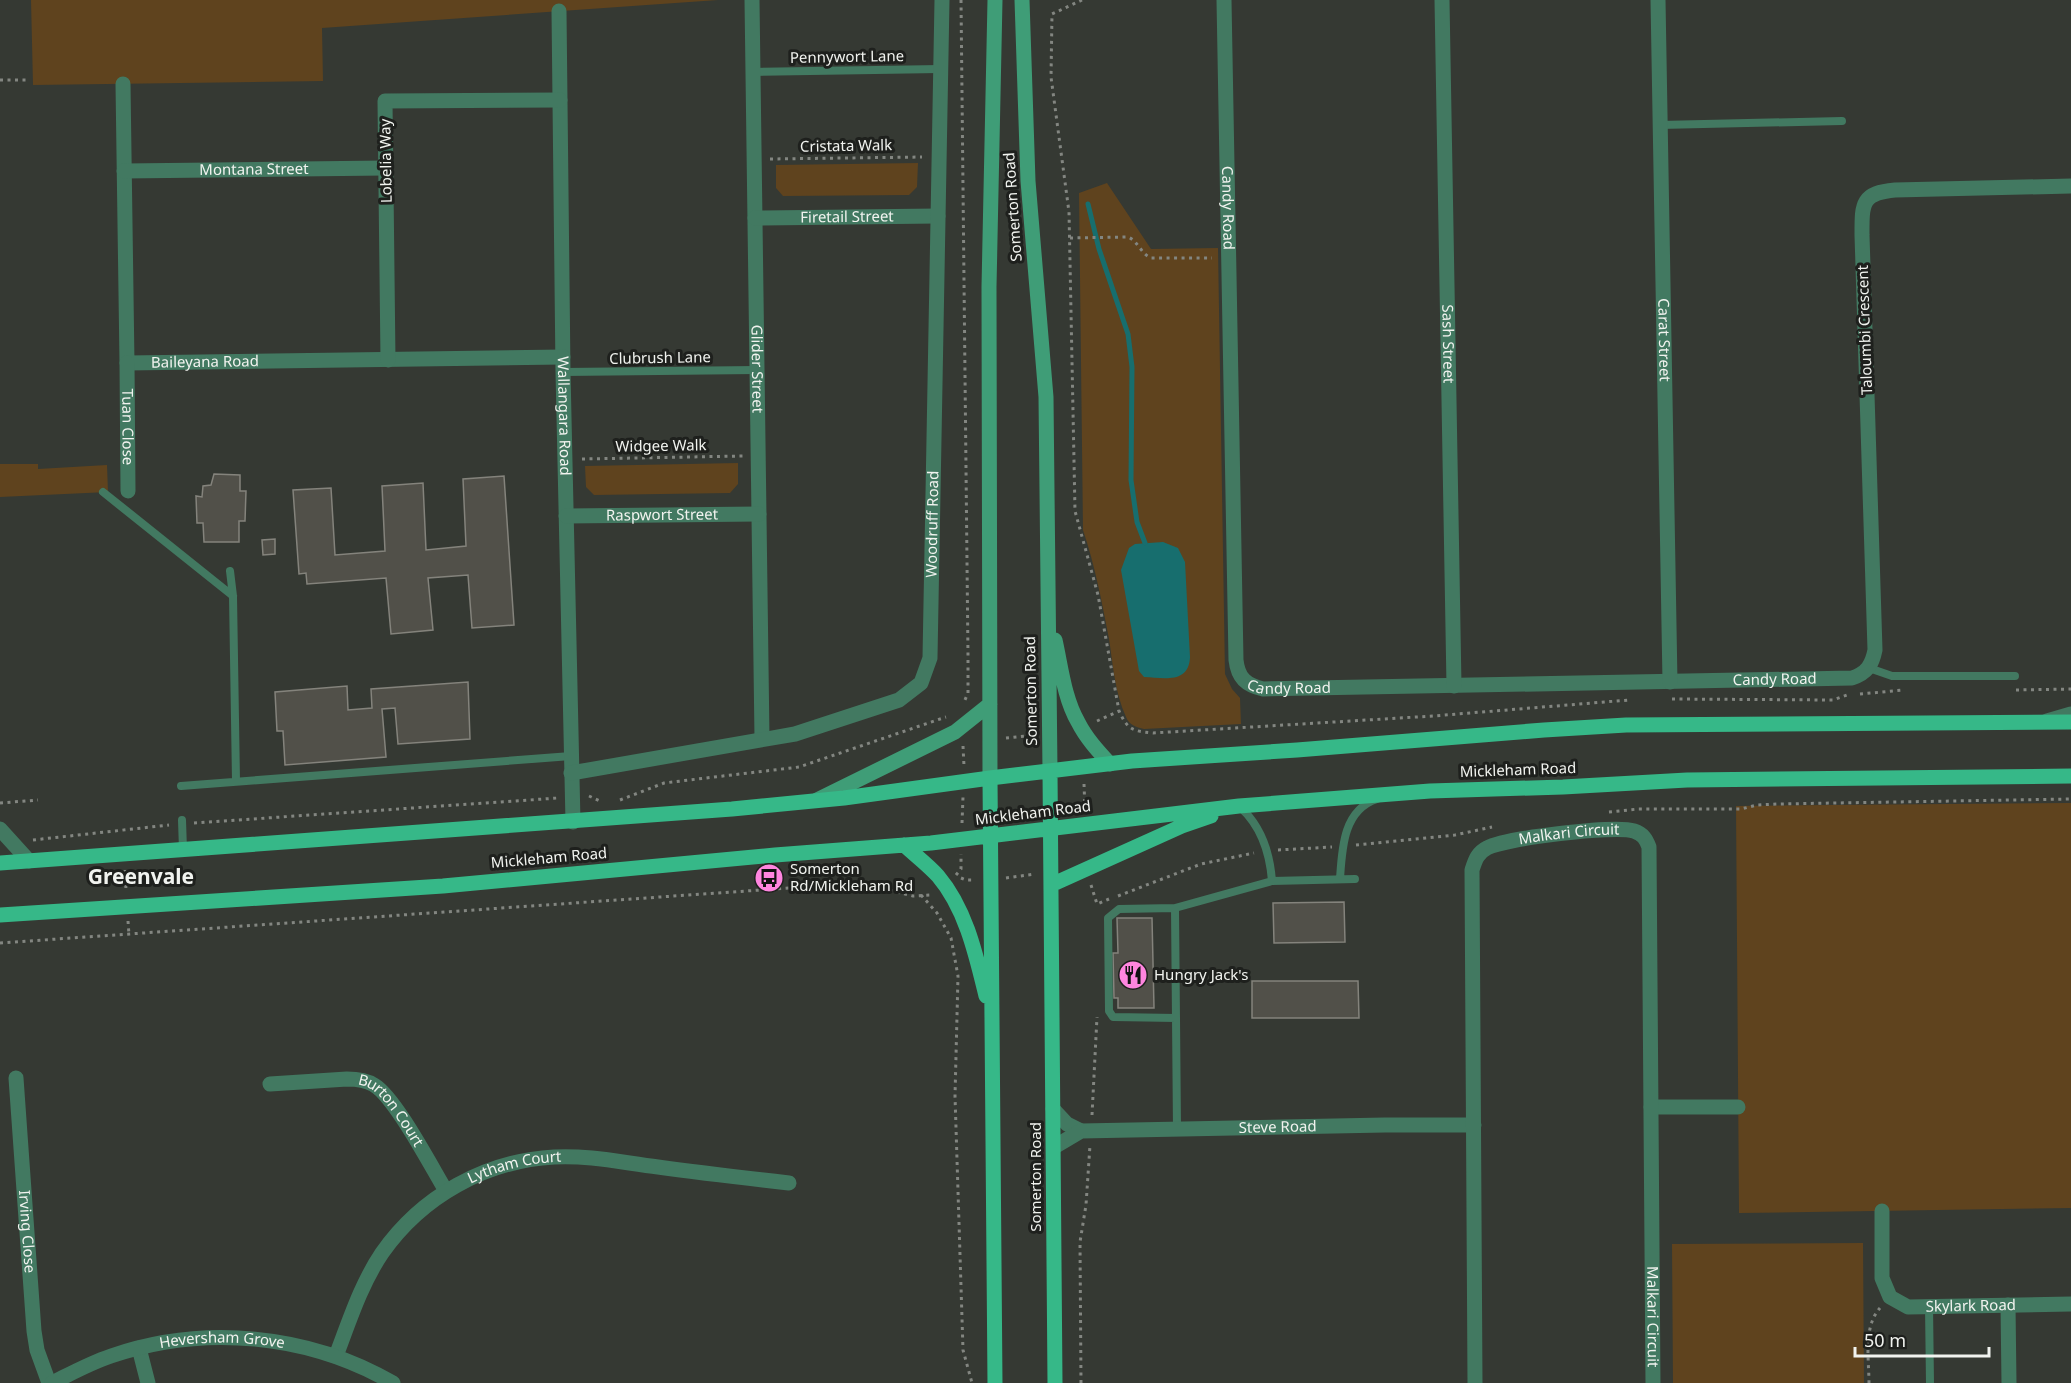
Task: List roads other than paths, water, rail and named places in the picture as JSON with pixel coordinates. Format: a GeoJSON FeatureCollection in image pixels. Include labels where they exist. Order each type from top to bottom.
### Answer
{"type":"FeatureCollection","features":[{"type":"Feature","properties":{"kind":"main road","name":"Somerton Road"},"geometry":{"type":"LineString","coordinates":[[994,0],[988,287],[995,1383]]}},
{"type":"Feature","properties":{"kind":"main road","name":"Somerton Road"},"geometry":{"type":"LineString","coordinates":[[1022,0],[1028,181],[1046,397],[1055,1383]]}},
{"type":"Feature","properties":{"kind":"main road"},"geometry":{"type":"LineString","coordinates":[[1048,614],[1069,699],[1082,728],[1110,764]]}},
{"type":"Feature","properties":{"kind":"main road"},"geometry":{"type":"LineString","coordinates":[[814,801],[955,732],[990,704]]}},
{"type":"Feature","properties":{"kind":"main road"},"geometry":{"type":"LineString","coordinates":[[0,863],[573,822],[814,801],[1110,764],[1544,730],[1626,725],[2071,722]]}},
{"type":"Feature","properties":{"kind":"main road","name":"Mickleham Road"},"geometry":{"type":"LineString","coordinates":[[0,917],[443,886],[904,845],[1239,806],[1396,793],[1687,780],[2071,776]]}},
{"type":"Feature","properties":{"kind":"main road"},"geometry":{"type":"LineString","coordinates":[[1051,878],[1086,870],[1182,826],[1239,806]]}},
{"type":"Feature","properties":{"kind":"main road"},"geometry":{"type":"LineString","coordinates":[[904,845],[938,877],[954,901],[974,945],[992,1022]]}},
{"type":"Feature","properties":{"kind":"street","name":"Glider Street"},"geometry":{"type":"LineString","coordinates":[[752,0],[762,738]]}},
{"type":"Feature","properties":{"kind":"street","name":"Woodruff Road"},"geometry":{"type":"LineString","coordinates":[[571,773],[795,734],[899,700],[921,683],[930,658],[942,0]]}},
{"type":"Feature","properties":{"kind":"street","name":"Candy Road"},"geometry":{"type":"LineString","coordinates":[[1224,0],[1236,660],[1239,676],[1250,685],[1263,689],[1852,678],[1861,675],[1869,668]]}},
{"type":"Feature","properties":{"kind":"street","name":"Sash Street"},"geometry":{"type":"LineString","coordinates":[[1442,0],[1454,686]]}},
{"type":"Feature","properties":{"kind":"street","name":"Carat Street"},"geometry":{"type":"LineString","coordinates":[[1658,0],[1670,682]]}},
{"type":"Feature","properties":{"kind":"street","name":"Wallangara Road"},"geometry":{"type":"LineString","coordinates":[[559,11],[563,365],[573,822]]}},
{"type":"Feature","properties":{"kind":"street"},"geometry":{"type":"LineString","coordinates":[[123,84],[127,363]]}},
{"type":"Feature","properties":{"kind":"street","name":"Lobelia Way"},"geometry":{"type":"LineString","coordinates":[[388,360],[385,101],[560,100]]}},
{"type":"Feature","properties":{"kind":"street","name":"Montana Street"},"geometry":{"type":"LineString","coordinates":[[124,171],[386,168]]}},
{"type":"Feature","properties":{"kind":"street","name":"Taloumbi Crescent"},"geometry":{"type":"LineString","coordinates":[[1869,668],[1875,650],[1862,235],[1865,202],[1873,194],[1895,190],[2071,186]]}},
{"type":"Feature","properties":{"kind":"street","name":"Firetail Street"},"geometry":{"type":"LineString","coordinates":[[755,218],[938,216]]}},
{"type":"Feature","properties":{"kind":"street","name":"Baileyana Road"},"geometry":{"type":"LineString","coordinates":[[127,363],[388,360],[563,365]]}},
{"type":"Feature","properties":{"kind":"street","name":"Tuan Close"},"geometry":{"type":"LineString","coordinates":[[127,363],[128,491]]}},
{"type":"Feature","properties":{"kind":"street","name":"Raspwort Street"},"geometry":{"type":"LineString","coordinates":[[566,516],[759,514]]}},
{"type":"Feature","properties":{"kind":"street"},"geometry":{"type":"LineString","coordinates":[[2044,721],[2071,714]]}},
{"type":"Feature","properties":{"kind":"street"},"geometry":{"type":"LineString","coordinates":[[0,829],[29,861]]}},
{"type":"Feature","properties":{"kind":"street","name":"Malkari Circuit"},"geometry":{"type":"LineString","coordinates":[[1475,1383],[1472,870],[1476,857],[1486,848],[1545,835],[1628,830],[1644,836],[1649,847],[1653,1383]]}},
{"type":"Feature","properties":{"kind":"street","name":"Irving Close"},"geometry":{"type":"LineString","coordinates":[[16,1078],[35,1341],[51,1383]]}},
{"type":"Feature","properties":{"kind":"street","name":"Burton Court"},"geometry":{"type":"LineString","coordinates":[[270,1084],[357,1079],[375,1086],[391,1102],[446,1191]]}},
{"type":"Feature","properties":{"kind":"street"},"geometry":{"type":"LineString","coordinates":[[1651,1107],[1738,1107]]}},
{"type":"Feature","properties":{"kind":"street"},"geometry":{"type":"LineString","coordinates":[[1053,1109],[1067,1124],[1081,1131]]}},
{"type":"Feature","properties":{"kind":"street","name":"Steve Road"},"geometry":{"type":"LineString","coordinates":[[1081,1131],[1474,1125]]}},
{"type":"Feature","properties":{"kind":"street"},"geometry":{"type":"LineString","coordinates":[[1054,1148],[1081,1131]]}},
{"type":"Feature","properties":{"kind":"street","name":"Lytham Court"},"geometry":{"type":"LineString","coordinates":[[336,1356],[370,1274],[382,1254],[417,1212],[446,1191],[492,1170],[515,1162],[555,1157],[578,1157],[789,1183]]}},
{"type":"Feature","properties":{"kind":"street","name":"Skylark Road"},"geometry":{"type":"LineString","coordinates":[[1882,1211],[1882,1278],[1890,1297],[1908,1307],[2071,1304]]}},
{"type":"Feature","properties":{"kind":"street"},"geometry":{"type":"LineString","coordinates":[[2008,1305],[2009,1383]]}},
{"type":"Feature","properties":{"kind":"street","name":"Heversham Grove"},"geometry":{"type":"LineString","coordinates":[[51,1383],[86,1366],[139,1348],[187,1340],[242,1338],[290,1344],[336,1356],[393,1383]]}},
{"type":"Feature","properties":{"kind":"street"},"geometry":{"type":"LineString","coordinates":[[139,1348],[148,1383]]}},
{"type":"Feature","properties":{"kind":"lane","name":"Pennywort Lane"},"geometry":{"type":"LineString","coordinates":[[753,72],[940,69]]}},
{"type":"Feature","properties":{"kind":"lane"},"geometry":{"type":"LineString","coordinates":[[1660,125],[1842,121]]}},
{"type":"Feature","properties":{"kind":"lane","name":"Clubrush Lane"},"geometry":{"type":"LineString","coordinates":[[563,365],[757,370]]}},
{"type":"Feature","properties":{"kind":"lane"},"geometry":{"type":"LineString","coordinates":[[103,492],[233,596]]}},
{"type":"Feature","properties":{"kind":"lane"},"geometry":{"type":"LineString","coordinates":[[230,571],[233,596],[236,781]]}},
{"type":"Feature","properties":{"kind":"lane"},"geometry":{"type":"LineString","coordinates":[[1869,668],[1892,676],[2015,676]]}},
{"type":"Feature","properties":{"kind":"lane"},"geometry":{"type":"LineString","coordinates":[[181,786],[571,756]]}},
{"type":"Feature","properties":{"kind":"lane"},"geometry":{"type":"LineString","coordinates":[[1340,879],[1344,836],[1357,812],[1372,801],[1396,793]]}},
{"type":"Feature","properties":{"kind":"lane"},"geometry":{"type":"LineString","coordinates":[[1239,806],[1257,827],[1267,851],[1272,881]]}},
{"type":"Feature","properties":{"kind":"lane"},"geometry":{"type":"LineString","coordinates":[[182,822],[183,850]]}},
{"type":"Feature","properties":{"kind":"lane"},"geometry":{"type":"LineString","coordinates":[[1176,1018],[1113,1017],[1109,1011],[1108,918],[1119,909],[1175,908],[1272,881],[1355,879]]}},
{"type":"Feature","properties":{"kind":"lane"},"geometry":{"type":"LineString","coordinates":[[1175,908],[1177,1129]]}},
{"type":"Feature","properties":{"kind":"lane"},"geometry":{"type":"LineString","coordinates":[[1929,1306],[1930,1383]]}},
{"type":"Feature","properties":{"kind":"water"},"geometry":{"type":"Polygon","coordinates":[[[1163,542],[1178,548],[1185,562],[1190,657],[1189,666],[1185,672],[1174,678],[1144,677],[1139,671],[1121,570],[1129,548],[1135,544],[1163,542]]]}},
{"type":"Feature","properties":{"kind":"waterway"},"geometry":{"type":"LineString","coordinates":[[1088,204],[1099,249],[1128,334],[1132,367],[1131,480],[1137,522],[1145,543]]}},
{"type":"Feature","properties":{"kind":"place","name":"Somerton Rd/Mickleham Rd"},"geometry":{"type":"Point","coordinates":[769,878]}},
{"type":"Feature","properties":{"kind":"place","name":"Hungry Jack's"},"geometry":{"type":"Point","coordinates":[1133,975]}},
{"type":"Feature","properties":{"kind":"district","name":"Greenvale"},"geometry":{"type":"Point","coordinates":[141,877]}}]}
